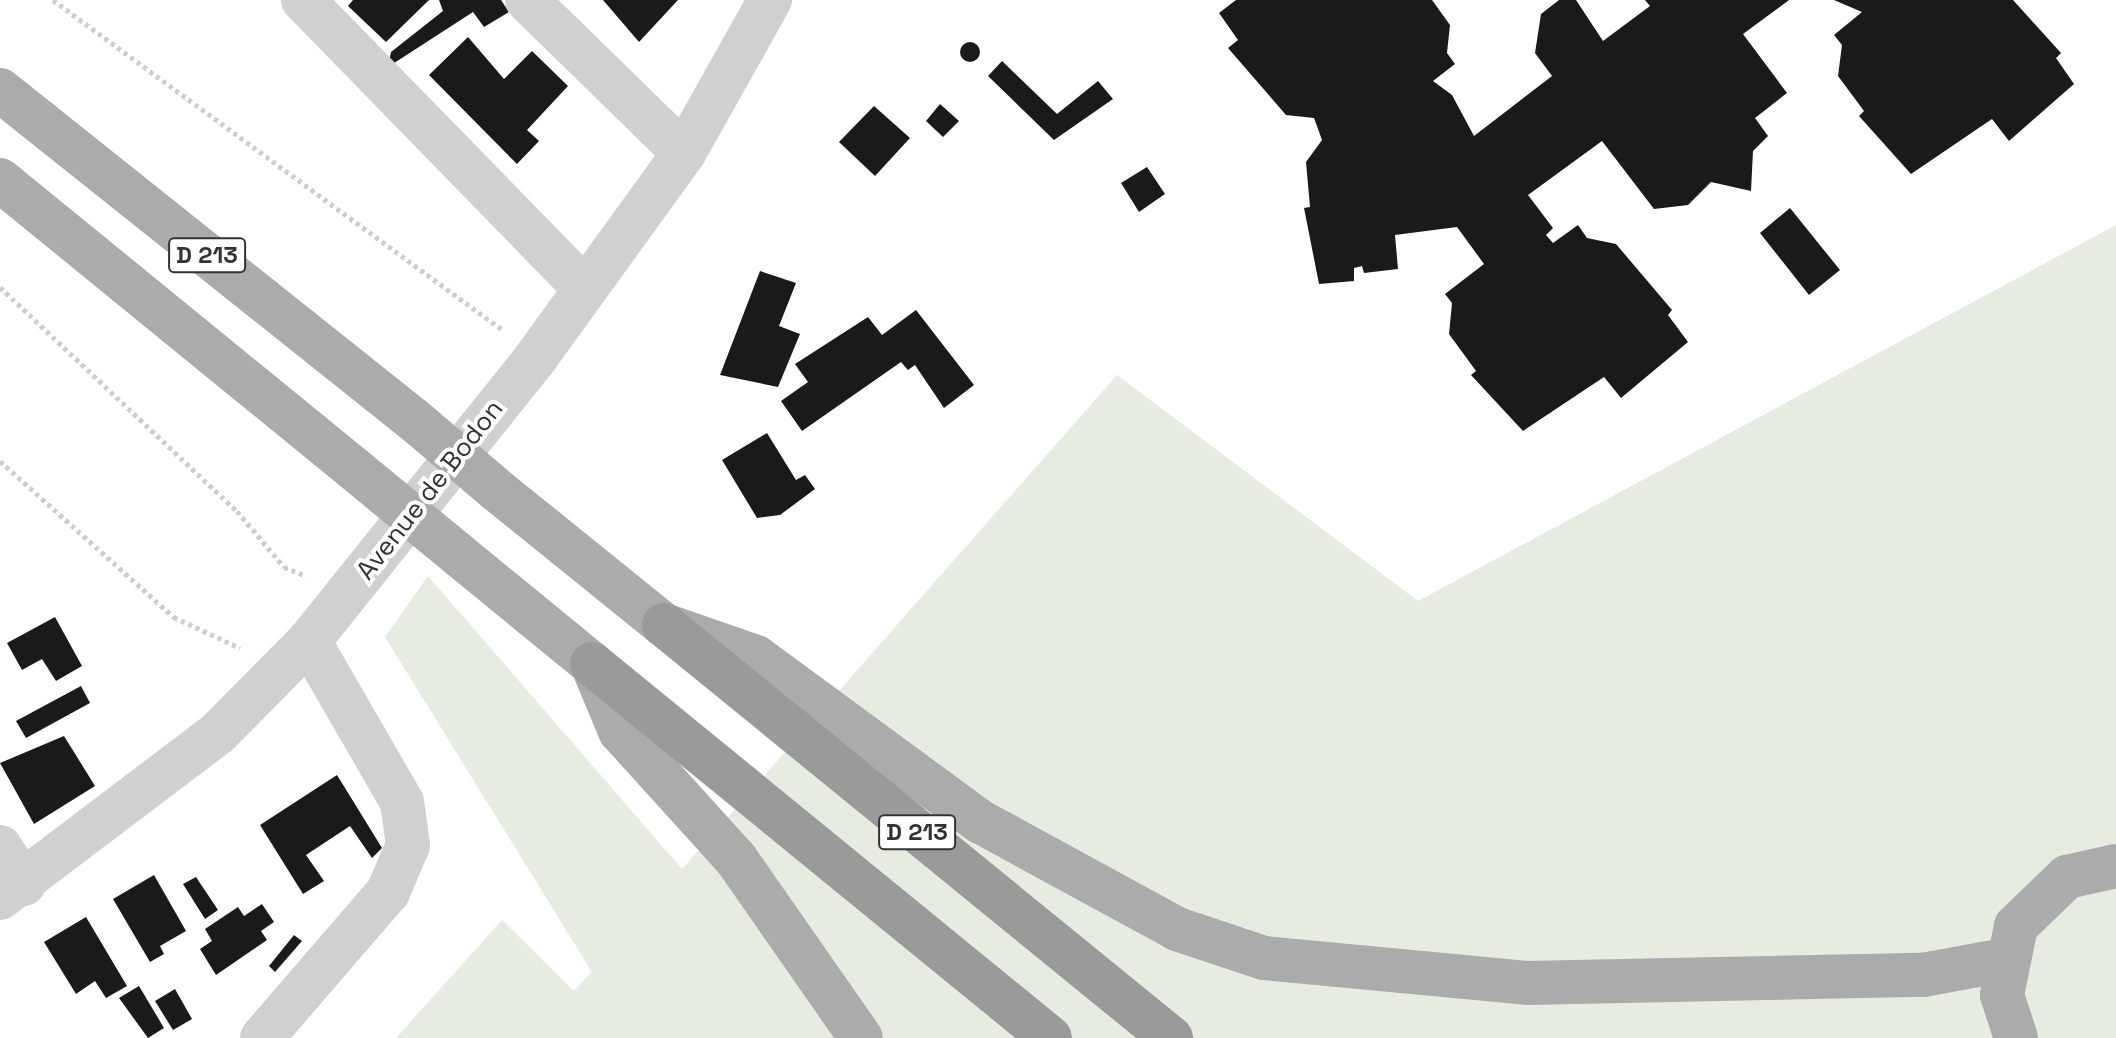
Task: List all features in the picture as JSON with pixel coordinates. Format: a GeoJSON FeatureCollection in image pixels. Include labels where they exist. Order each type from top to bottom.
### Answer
{"type":"FeatureCollection","features":[{"type":"Feature","properties":{"kind":"highway","name":"D 213"},"geometry":{"type":"LineString","coordinates":[[664,625],[1171,1038]]}},
{"type":"Feature","properties":{"kind":"highway","name":"D 213"},"geometry":{"type":"LineString","coordinates":[[592,664],[1050,1038]]}},
{"type":"Feature","properties":{"kind":"main road","name":"D 213"},"geometry":{"type":"LineString","coordinates":[[0,90],[414,420],[664,625]]}},
{"type":"Feature","properties":{"kind":"main road","name":"D 213"},"geometry":{"type":"LineString","coordinates":[[0,180],[592,664]]}},
{"type":"Feature","properties":{"kind":"main road"},"geometry":{"type":"LineString","coordinates":[[664,625],[756,657],[956,805],[1074,878],[1177,929],[1264,958],[1527,983],[1923,975],[2004,960]]}},
{"type":"Feature","properties":{"kind":"main road"},"geometry":{"type":"LineString","coordinates":[[592,664],[620,731],[736,859],[861,1038]]}},
{"type":"Feature","properties":{"kind":"main road"},"geometry":{"type":"LineString","coordinates":[[2011,1035],[2004,960],[2016,926],[2038,898],[2067,877],[2116,866]]}},
{"type":"Feature","properties":{"kind":"street"},"geometry":{"type":"LineString","coordinates":[[303,0],[585,289]]}},
{"type":"Feature","properties":{"kind":"street"},"geometry":{"type":"LineString","coordinates":[[527,0],[684,153]]}},
{"type":"Feature","properties":{"kind":"street","name":"Avenue de Bodon"},"geometry":{"type":"LineString","coordinates":[[12,891],[218,733],[303,648],[537,356],[684,153],[770,0]]}},
{"type":"Feature","properties":{"kind":"street"},"geometry":{"type":"LineString","coordinates":[[262,1038],[388,892],[408,845],[402,802],[303,648]]}},
{"type":"Feature","properties":{"kind":"street"},"geometry":{"type":"LineString","coordinates":[[0,847],[12,891]]}},
{"type":"Feature","properties":{"kind":"path"},"geometry":{"type":"LineString","coordinates":[[53,0],[537,356]]}},
{"type":"Feature","properties":{"kind":"path"},"geometry":{"type":"LineString","coordinates":[[0,287],[237,511],[284,567],[353,587]]}},
{"type":"Feature","properties":{"kind":"path"},"geometry":{"type":"LineString","coordinates":[[0,461],[174,617],[237,647],[303,648]]}},
{"type":"Feature","properties":{"kind":"shaded area"},"geometry":{"type":"Polygon","coordinates":[[[2116,225],[2116,1038],[396,1038],[502,920],[574,991],[592,972],[385,637],[428,576],[682,869],[1117,375],[1418,601],[2116,225]]]}},
{"type":"Feature","properties":{"kind":"building"},"geometry":{"type":"Polygon","coordinates":[[[353,0],[429,0],[386,42],[348,6],[353,0]]]}},
{"type":"Feature","properties":{"kind":"building"},"geometry":{"type":"Polygon","coordinates":[[[439,0],[501,0],[509,12],[484,27],[473,12],[388,67],[391,52],[443,11],[439,0]]]}},
{"type":"Feature","properties":{"kind":"building"},"geometry":{"type":"Polygon","coordinates":[[[603,0],[678,0],[639,42],[603,0]]]}},
{"type":"Feature","properties":{"kind":"building"},"geometry":{"type":"Polygon","coordinates":[[[1236,0],[1432,0],[1450,25],[1447,53],[1455,64],[1433,81],[1452,95],[1474,136],[1552,76],[1535,53],[1541,14],[1559,0],[1576,0],[1603,41],[1650,6],[1645,0],[1789,0],[1743,34],[1787,93],[1755,118],[1768,136],[1753,151],[1751,191],[1711,182],[1688,205],[1654,209],[1602,141],[1528,195],[1553,228],[1546,235],[1553,243],[1578,225],[1587,238],[1616,244],[1672,310],[1668,315],[1688,342],[1621,398],[1604,377],[1523,431],[1471,375],[1476,371],[1449,334],[1452,303],[1445,294],[1484,264],[1457,227],[1395,235],[1398,269],[1364,273],[1362,266],[1354,268],[1354,281],[1319,284],[1304,208],[1310,207],[1306,162],[1322,140],[1314,118],[1286,115],[1228,48],[1238,40],[1219,13],[1236,0]]]}},
{"type":"Feature","properties":{"kind":"building"},"geometry":{"type":"Polygon","coordinates":[[[1834,0],[2013,0],[2061,53],[2056,58],[2074,84],[2009,141],[1992,119],[1911,174],[1859,116],[1864,111],[1838,76],[1842,45],[1834,35],[1862,12],[1834,0]]]}},
{"type":"Feature","properties":{"kind":"building"},"geometry":{"type":"Polygon","coordinates":[[[468,37],[504,79],[532,51],[568,86],[527,130],[539,141],[517,164],[429,75],[468,37]]]}},
{"type":"Feature","properties":{"kind":"building"},"geometry":{"type":"Polygon","coordinates":[[[970,42],[977,45],[980,52],[977,59],[970,62],[963,59],[960,52],[963,45],[970,42]]]}},
{"type":"Feature","properties":{"kind":"building"},"geometry":{"type":"Polygon","coordinates":[[[1002,61],[1057,114],[1098,81],[1113,99],[1054,140],[988,76],[1002,61]]]}},
{"type":"Feature","properties":{"kind":"building"},"geometry":{"type":"Polygon","coordinates":[[[940,104],[959,121],[943,137],[926,121],[940,104]]]}},
{"type":"Feature","properties":{"kind":"building"},"geometry":{"type":"Polygon","coordinates":[[[874,106],[910,138],[875,176],[839,142],[874,106]]]}},
{"type":"Feature","properties":{"kind":"building"},"geometry":{"type":"Polygon","coordinates":[[[1147,167],[1165,194],[1139,212],[1121,183],[1147,167]]]}},
{"type":"Feature","properties":{"kind":"building"},"geometry":{"type":"Polygon","coordinates":[[[1790,208],[1840,270],[1809,295],[1760,233],[1790,208]]]}},
{"type":"Feature","properties":{"kind":"building"},"geometry":{"type":"Polygon","coordinates":[[[760,271],[796,283],[779,326],[800,334],[778,387],[720,375],[760,271]]]}},
{"type":"Feature","properties":{"kind":"building"},"geometry":{"type":"Polygon","coordinates":[[[916,310],[974,385],[944,408],[915,365],[908,370],[901,362],[802,431],[781,401],[808,382],[795,364],[868,317],[882,335],[916,310]]]}},
{"type":"Feature","properties":{"kind":"building"},"geometry":{"type":"Polygon","coordinates":[[[767,433],[796,480],[805,475],[815,489],[780,515],[757,518],[722,460],[767,433]]]}},
{"type":"Feature","properties":{"kind":"building"},"geometry":{"type":"Polygon","coordinates":[[[55,617],[82,666],[56,681],[42,659],[22,670],[7,643],[55,617]]]}},
{"type":"Feature","properties":{"kind":"building"},"geometry":{"type":"Polygon","coordinates":[[[81,686],[90,703],[26,738],[16,721],[81,686]]]}},
{"type":"Feature","properties":{"kind":"building"},"geometry":{"type":"Polygon","coordinates":[[[64,736],[95,786],[34,824],[0,763],[64,736]]]}},
{"type":"Feature","properties":{"kind":"building"},"geometry":{"type":"Polygon","coordinates":[[[337,775],[382,848],[372,858],[350,826],[306,855],[324,881],[303,894],[260,825],[337,775]]]}},
{"type":"Feature","properties":{"kind":"building"},"geometry":{"type":"Polygon","coordinates":[[[154,875],[186,931],[160,946],[164,954],[150,962],[113,899],[154,875]]]}},
{"type":"Feature","properties":{"kind":"building"},"geometry":{"type":"Polygon","coordinates":[[[196,877],[218,910],[205,919],[183,884],[196,877]]]}},
{"type":"Feature","properties":{"kind":"building"},"geometry":{"type":"Polygon","coordinates":[[[262,904],[274,922],[261,931],[267,940],[216,975],[200,949],[212,941],[205,929],[238,907],[244,916],[262,904]]]}},
{"type":"Feature","properties":{"kind":"building"},"geometry":{"type":"Polygon","coordinates":[[[86,917],[127,986],[106,998],[95,981],[76,994],[44,942],[86,917]]]}},
{"type":"Feature","properties":{"kind":"building"},"geometry":{"type":"Polygon","coordinates":[[[294,935],[302,941],[275,972],[269,966],[294,935]]]}},
{"type":"Feature","properties":{"kind":"building"},"geometry":{"type":"Polygon","coordinates":[[[139,986],[164,1028],[148,1038],[119,998],[139,986]]]}},
{"type":"Feature","properties":{"kind":"building"},"geometry":{"type":"Polygon","coordinates":[[[175,989],[192,1019],[173,1030],[155,1001],[175,989]]]}}]}
